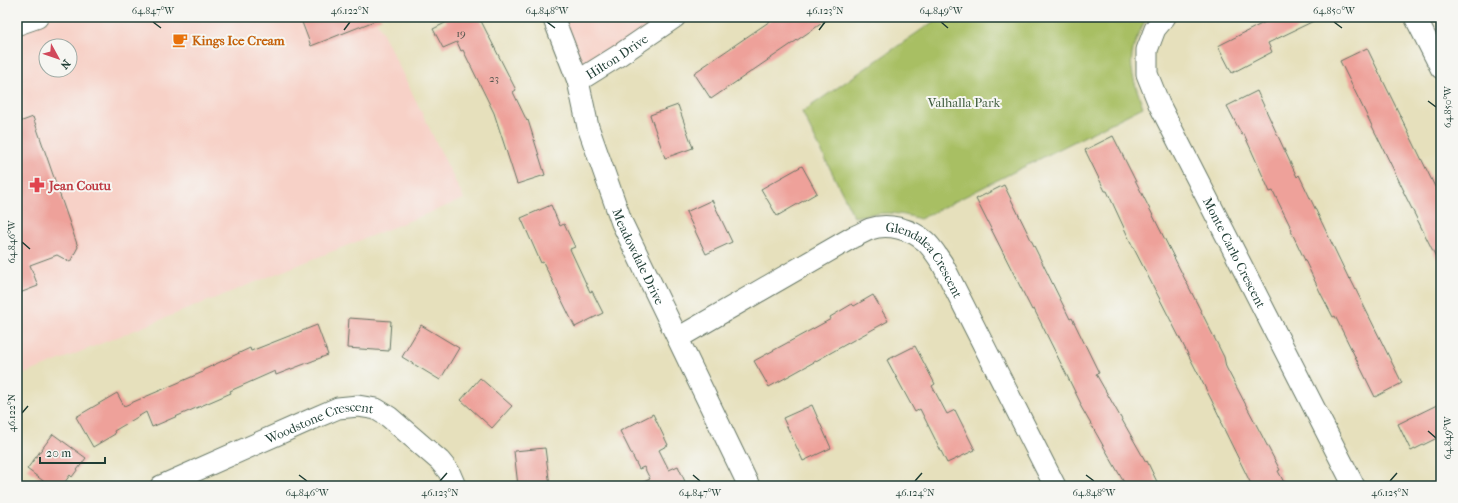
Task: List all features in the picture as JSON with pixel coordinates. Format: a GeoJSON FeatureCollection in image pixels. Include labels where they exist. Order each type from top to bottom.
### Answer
{"type":"FeatureCollection","features":[{"type":"Feature","properties":{"kind":"main road"},"geometry":{"type":"LineString","coordinates":[[17,24],[37,17]]}},
{"type":"Feature","properties":{"kind":"street","name":"Meadowdale Drive"},"geometry":{"type":"LineString","coordinates":[[554,17],[578,81],[588,128],[622,223],[749,486]]}},
{"type":"Feature","properties":{"kind":"street","name":"Hilton Drive"},"geometry":{"type":"LineString","coordinates":[[578,81],[618,56],[674,17]]}},
{"type":"Feature","properties":{"kind":"street","name":"Monte Carlo Crescent"},"geometry":{"type":"LineString","coordinates":[[1165,17],[1155,29],[1147,50],[1147,74],[1159,104],[1354,486]]}},
{"type":"Feature","properties":{"kind":"street"},"geometry":{"type":"LineString","coordinates":[[1415,17],[1441,68]]}},
{"type":"Feature","properties":{"kind":"street","name":"Glendalea Crescent"},"geometry":{"type":"LineString","coordinates":[[678,338],[853,237],[871,229],[886,227],[914,233],[926,242],[942,263],[1055,486]]}},
{"type":"Feature","properties":{"kind":"street","name":"Woodstone Crescent"},"geometry":{"type":"LineString","coordinates":[[161,486],[338,408],[358,406],[376,409],[389,417],[440,461],[449,472],[455,486]]}},
{"type":"Feature","properties":{"kind":"shaded area"},"geometry":{"type":"Polygon","coordinates":[[[17,17],[375,17],[464,199],[17,377],[17,17]]]}},
{"type":"Feature","properties":{"kind":"shaded area"},"geometry":{"type":"Polygon","coordinates":[[[553,17],[671,17],[578,81],[553,17]]]}},
{"type":"Feature","properties":{"kind":"green space","name":"Valhalla Park"},"geometry":{"type":"Polygon","coordinates":[[[940,17],[1147,17],[1136,40],[1131,61],[1134,81],[1143,107],[920,219],[887,213],[854,217],[802,112],[940,17]]]}},
{"type":"Feature","properties":{"kind":"building"},"geometry":{"type":"Polygon","coordinates":[[[300,17],[381,17],[382,18],[311,46],[300,17]]]}},
{"type":"Feature","properties":{"kind":"building"},"geometry":{"type":"Polygon","coordinates":[[[444,17],[479,17],[516,90],[513,92],[527,121],[528,120],[545,175],[517,184],[494,113],[463,50],[461,51],[457,42],[443,48],[433,29],[447,22],[444,17]]]}},
{"type":"Feature","properties":{"kind":"building"},"geometry":{"type":"Polygon","coordinates":[[[776,17],[831,17],[711,99],[694,73],[776,17]]]}},
{"type":"Feature","properties":{"kind":"building"},"geometry":{"type":"Polygon","coordinates":[[[1275,17],[1322,17],[1268,43],[1272,52],[1232,73],[1218,46],[1275,17]]]}},
{"type":"Feature","properties":{"kind":"building"},"geometry":{"type":"Polygon","coordinates":[[[1367,48],[1441,199],[1441,267],[1340,61],[1367,48]]]}},
{"type":"Feature","properties":{"kind":"building"},"geometry":{"type":"Polygon","coordinates":[[[1257,91],[1297,177],[1299,175],[1349,279],[1350,278],[1402,383],[1375,397],[1335,316],[1333,317],[1321,294],[1273,191],[1270,192],[1244,134],[1242,135],[1227,106],[1257,91]]]}},
{"type":"Feature","properties":{"kind":"building"},"geometry":{"type":"Polygon","coordinates":[[[678,105],[693,148],[665,158],[650,115],[678,105]]]}},
{"type":"Feature","properties":{"kind":"building","name":"Jean Coutu"},"geometry":{"type":"Polygon","coordinates":[[[33,117],[78,247],[70,262],[57,255],[30,265],[38,286],[17,294],[17,123],[33,117]]]}},
{"type":"Feature","properties":{"kind":"building"},"geometry":{"type":"Polygon","coordinates":[[[1113,136],[1224,357],[1226,367],[1280,470],[1278,471],[1286,486],[1252,486],[1211,399],[1131,243],[1107,191],[1105,191],[1085,150],[1113,136]]]}},
{"type":"Feature","properties":{"kind":"building"},"geometry":{"type":"Polygon","coordinates":[[[802,166],[817,193],[777,216],[761,189],[802,166]]]}},
{"type":"Feature","properties":{"kind":"building"},"geometry":{"type":"Polygon","coordinates":[[[1004,185],[1070,319],[1072,318],[1099,373],[1096,374],[1146,462],[1147,461],[1159,486],[1126,486],[1080,405],[1081,404],[1034,309],[1032,310],[976,199],[1004,185]]]}},
{"type":"Feature","properties":{"kind":"building"},"geometry":{"type":"Polygon","coordinates":[[[712,200],[732,242],[706,254],[686,212],[712,200]]]}},
{"type":"Feature","properties":{"kind":"building"},"geometry":{"type":"Polygon","coordinates":[[[551,205],[560,226],[564,224],[575,247],[570,249],[590,292],[592,291],[603,313],[575,327],[543,262],[541,263],[521,218],[551,205]]]}},
{"type":"Feature","properties":{"kind":"building"},"geometry":{"type":"Polygon","coordinates":[[[873,295],[888,321],[769,387],[754,361],[831,319],[830,317],[852,304],[854,306],[873,295]]]}},
{"type":"Feature","properties":{"kind":"building"},"geometry":{"type":"Polygon","coordinates":[[[349,318],[391,321],[389,351],[347,348],[349,318]]]}},
{"type":"Feature","properties":{"kind":"building"},"geometry":{"type":"Polygon","coordinates":[[[317,325],[328,355],[276,375],[275,371],[230,391],[231,393],[152,427],[146,412],[114,431],[115,434],[93,447],[76,417],[117,393],[124,406],[203,372],[203,370],[250,348],[251,351],[317,325]]]}},
{"type":"Feature","properties":{"kind":"building"},"geometry":{"type":"Polygon","coordinates":[[[421,325],[459,348],[440,380],[402,357],[421,325]]]}},
{"type":"Feature","properties":{"kind":"building"},"geometry":{"type":"Polygon","coordinates":[[[915,346],[935,384],[932,386],[947,414],[955,410],[975,450],[947,463],[920,409],[915,412],[887,360],[915,346]]]}},
{"type":"Feature","properties":{"kind":"building"},"geometry":{"type":"Polygon","coordinates":[[[480,378],[512,406],[492,428],[461,400],[480,378]]]}},
{"type":"Feature","properties":{"kind":"building"},"geometry":{"type":"Polygon","coordinates":[[[1441,403],[1441,436],[1411,451],[1398,424],[1441,403]]]}},
{"type":"Feature","properties":{"kind":"building"},"geometry":{"type":"Polygon","coordinates":[[[812,405],[831,448],[803,461],[783,418],[812,405]]]}},
{"type":"Feature","properties":{"kind":"building"},"geometry":{"type":"Polygon","coordinates":[[[653,414],[668,445],[659,450],[669,470],[678,466],[687,486],[635,486],[650,479],[644,467],[639,469],[620,431],[653,414]]]}},
{"type":"Feature","properties":{"kind":"building"},"geometry":{"type":"Polygon","coordinates":[[[53,434],[86,458],[72,477],[70,475],[62,486],[50,486],[27,469],[53,434]]]}},
{"type":"Feature","properties":{"kind":"building"},"geometry":{"type":"Polygon","coordinates":[[[545,448],[550,486],[518,486],[514,451],[545,448]]]}},
{"type":"Feature","properties":{"kind":"place","name":"Kings Ice Cream"},"geometry":{"type":"Point","coordinates":[180,40]}},
{"type":"Feature","properties":{"kind":"place","name":"Jean Coutu"},"geometry":{"type":"Point","coordinates":[37,185]}}]}
